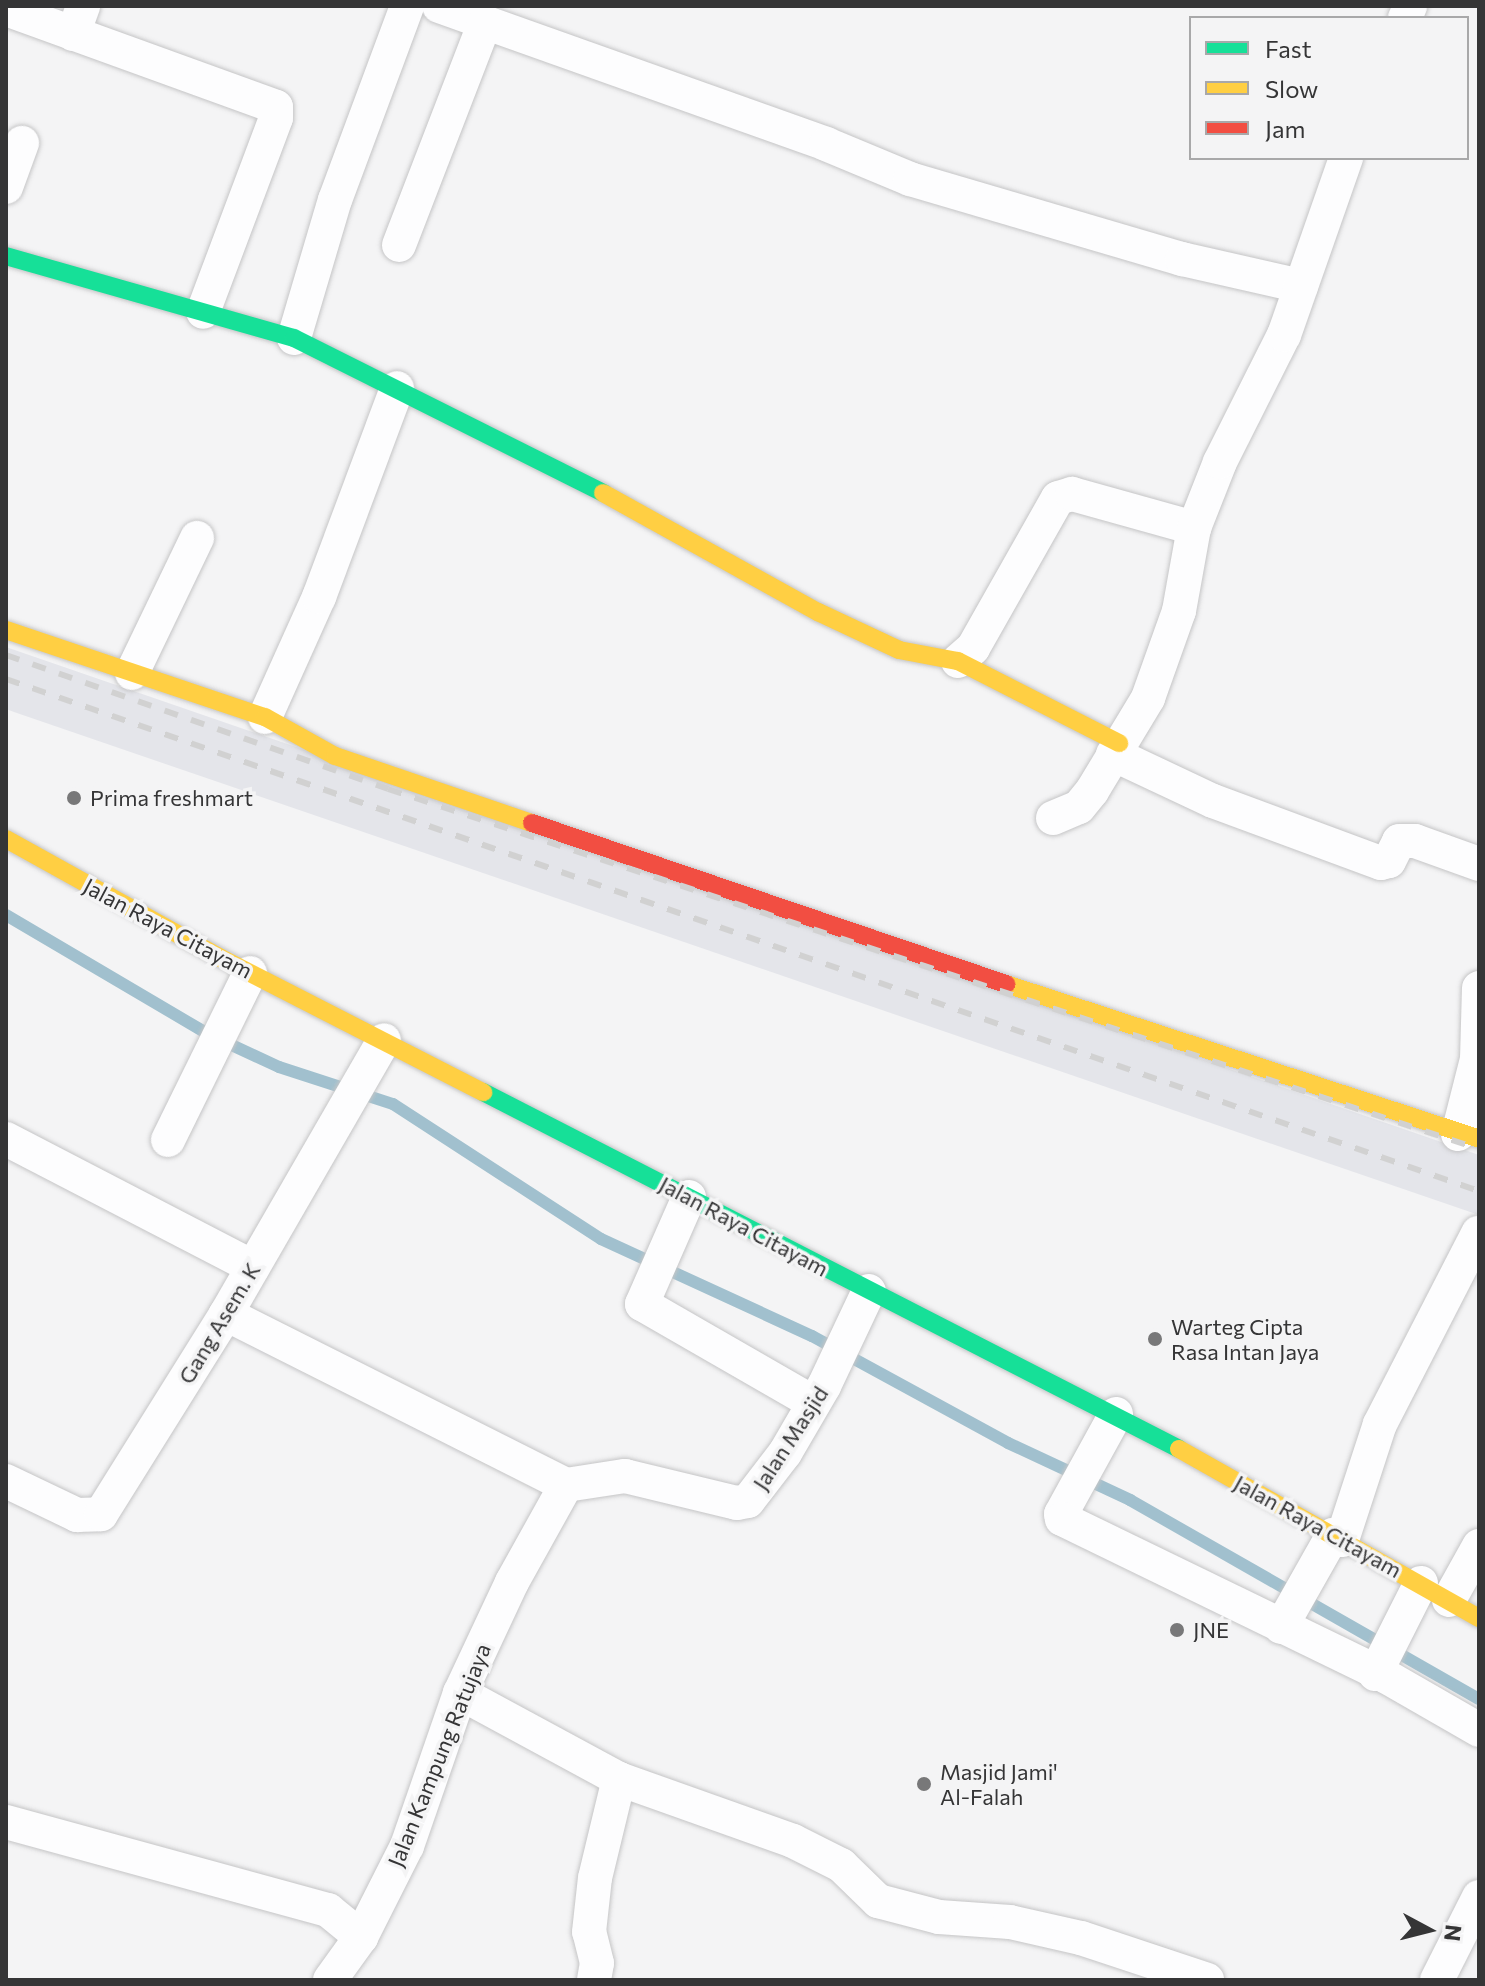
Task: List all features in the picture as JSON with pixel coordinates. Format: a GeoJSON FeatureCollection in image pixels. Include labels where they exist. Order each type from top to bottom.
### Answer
{"type":"FeatureCollection","features":[{"type":"Feature","properties":{"kind":"street"},"geometry":{"type":"LineString","coordinates":[[294,338],[335,200],[407,6]]}},
{"type":"Feature","properties":{"kind":"street"},"geometry":{"type":"LineString","coordinates":[[439,6],[910,179],[1182,259],[1301,286]]}},
{"type":"Feature","properties":{"kind":"street"},"geometry":{"type":"LineString","coordinates":[[6,9],[78,20],[269,103],[278,111],[203,312]]}},
{"type":"Feature","properties":{"kind":"street"},"geometry":{"type":"LineString","coordinates":[[399,245],[485,22]]}},
{"type":"Feature","properties":{"kind":"street"},"geometry":{"type":"LineString","coordinates":[[6,187],[22,143]]}},
{"type":"Feature","properties":{"kind":"street"},"geometry":{"type":"LineString","coordinates":[[1053,818],[1079,807],[1116,748],[1162,663],[1188,576],[1194,528],[1220,462],[1271,365],[1345,160]]}},
{"type":"Feature","properties":{"kind":"street"},"geometry":{"type":"LineString","coordinates":[[6,256],[294,338],[612,497],[818,612],[899,650],[958,661],[1213,801],[1381,863],[1389,861],[1399,841],[1415,841],[1479,864]]}},
{"type":"Feature","properties":{"kind":"street"},"geometry":{"type":"LineString","coordinates":[[265,717],[319,597],[397,388]]}},
{"type":"Feature","properties":{"kind":"street"},"geometry":{"type":"LineString","coordinates":[[958,661],[973,648],[1058,498],[1072,494],[1194,528]]}},
{"type":"Feature","properties":{"kind":"street"},"geometry":{"type":"LineString","coordinates":[[132,673],[197,538]]}},
{"type":"Feature","properties":{"kind":"street"},"geometry":{"type":"LineString","coordinates":[[6,630],[265,717],[335,756],[1468,1137],[1477,1059],[1479,988]]}},
{"type":"Feature","properties":{"kind":"street","name":"Jalan Raya Citayam"},"geometry":{"type":"LineString","coordinates":[[6,839],[246,983],[379,1048],[685,1207],[869,1291],[1116,1414],[1332,1544],[1426,1596],[1479,1618]]}},
{"type":"Feature","properties":{"kind":"street"},"geometry":{"type":"LineString","coordinates":[[168,1140],[246,983]]}},
{"type":"Feature","properties":{"kind":"street","name":"Gang Asem. K"},"geometry":{"type":"LineString","coordinates":[[6,1481],[77,1515],[101,1514],[226,1314],[379,1048]]}},
{"type":"Feature","properties":{"kind":"street"},"geometry":{"type":"LineString","coordinates":[[6,1139],[253,1267]]}},
{"type":"Feature","properties":{"kind":"street"},"geometry":{"type":"LineString","coordinates":[[685,1207],[642,1304],[819,1395]]}},
{"type":"Feature","properties":{"kind":"street"},"geometry":{"type":"LineString","coordinates":[[1286,1617],[1332,1544],[1380,1424],[1478,1233]]}},
{"type":"Feature","properties":{"kind":"street","name":"Jalan Masjid"},"geometry":{"type":"LineString","coordinates":[[566,1485],[625,1476],[748,1501],[819,1395],[869,1291]]}},
{"type":"Feature","properties":{"kind":"street"},"geometry":{"type":"LineString","coordinates":[[226,1314],[566,1485]]}},
{"type":"Feature","properties":{"kind":"street"},"geometry":{"type":"LineString","coordinates":[[1116,1414],[1061,1514],[1068,1523],[1286,1617],[1379,1665],[1479,1730]]}},
{"type":"Feature","properties":{"kind":"street","name":"Jalan Kampung Ratujaya"},"geometry":{"type":"LineString","coordinates":[[330,1980],[361,1937],[407,1846],[460,1693],[512,1582],[566,1485]]}},
{"type":"Feature","properties":{"kind":"street"},"geometry":{"type":"LineString","coordinates":[[1379,1665],[1426,1596],[1479,1546]]}},
{"type":"Feature","properties":{"kind":"street"},"geometry":{"type":"LineString","coordinates":[[460,1693],[619,1779],[793,1841],[841,1865],[878,1901],[939,1917],[1010,1922],[1081,1938],[1207,1980]]}},
{"type":"Feature","properties":{"kind":"street"},"geometry":{"type":"LineString","coordinates":[[594,1980],[597,1963],[589,1932],[595,1878],[619,1779]]}},
{"type":"Feature","properties":{"kind":"street"},"geometry":{"type":"LineString","coordinates":[[6,1822],[328,1910],[361,1937]]}},
{"type":"Feature","properties":{"kind":"street"},"geometry":{"type":"LineString","coordinates":[[1437,1980],[1479,1897]]}},
{"type":"Feature","properties":{"kind":"shaded area"},"geometry":{"type":"Polygon","coordinates":[[[6,647],[1479,1155],[1479,1215],[6,709],[6,647]]]}},
{"type":"Feature","properties":{"kind":"waterway"},"geometry":{"type":"LineString","coordinates":[[6,915],[208,1034],[279,1067],[393,1104],[601,1239],[812,1336],[1008,1443],[1130,1500],[1479,1699]]}},
{"type":"Feature","properties":{"kind":"railway"},"geometry":{"type":"LineString","coordinates":[[6,655],[388,789],[1479,1149]]}},
{"type":"Feature","properties":{"kind":"railway"},"geometry":{"type":"LineString","coordinates":[[6,679],[1479,1191]]}},
{"type":"Feature","properties":{"kind":"traffic: fast"},"geometry":{"type":"LineString","coordinates":[[6,256],[294,338],[603,493]]}},
{"type":"Feature","properties":{"kind":"traffic: fast"},"geometry":{"type":"LineString","coordinates":[[483,1092],[1179,1449]]}},
{"type":"Feature","properties":{"kind":"traffic: slow"},"geometry":{"type":"LineString","coordinates":[[603,493],[818,612],[899,650],[958,661],[1119,743]]}},
{"type":"Feature","properties":{"kind":"traffic: slow"},"geometry":{"type":"LineString","coordinates":[[6,630],[265,717],[335,756],[532,823]]}},
{"type":"Feature","properties":{"kind":"traffic: slow"},"geometry":{"type":"LineString","coordinates":[[6,839],[219,957],[483,1092]]}},
{"type":"Feature","properties":{"kind":"traffic: slow"},"geometry":{"type":"LineString","coordinates":[[1006,984],[1479,1139]]}},
{"type":"Feature","properties":{"kind":"traffic: slow"},"geometry":{"type":"LineString","coordinates":[[1179,1449],[1479,1618]]}},
{"type":"Feature","properties":{"kind":"traffic: jam"},"geometry":{"type":"LineString","coordinates":[[532,823],[1006,984]]}},
{"type":"Feature","properties":{"kind":"place","name":"Prima freshmart"},"geometry":{"type":"Point","coordinates":[74,798]}},
{"type":"Feature","properties":{"kind":"place","name":"Warteg Cipta Rasa Intan Jaya"},"geometry":{"type":"Point","coordinates":[1155,1339]}},
{"type":"Feature","properties":{"kind":"place","name":"JNE"},"geometry":{"type":"Point","coordinates":[1177,1630]}},
{"type":"Feature","properties":{"kind":"place","name":"Masjid Jami' Al-Falah"},"geometry":{"type":"Point","coordinates":[924,1784]}}]}
